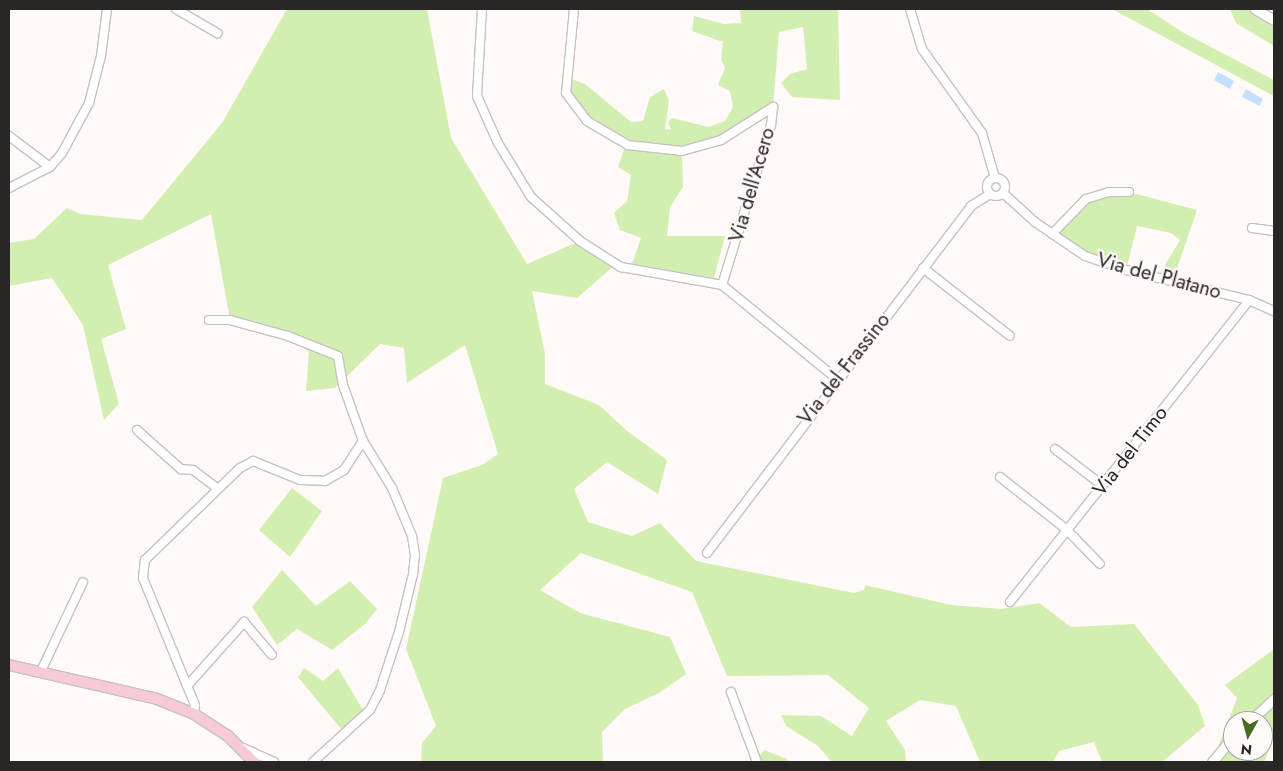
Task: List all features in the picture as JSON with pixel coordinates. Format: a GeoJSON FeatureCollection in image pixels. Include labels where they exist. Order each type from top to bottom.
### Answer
{"type":"FeatureCollection","features":[{"type":"Feature","properties":{"kind":"main road"},"geometry":{"type":"LineString","coordinates":[[9,664],[126,689],[194,714],[242,748],[254,762]]}},
{"type":"Feature","properties":{"kind":"street"},"geometry":{"type":"LineString","coordinates":[[9,188],[50,167],[62,153],[89,103],[101,56],[108,9]]}},
{"type":"Feature","properties":{"kind":"street"},"geometry":{"type":"LineString","coordinates":[[176,9],[217,33]]}},
{"type":"Feature","properties":{"kind":"street"},"geometry":{"type":"LineString","coordinates":[[482,9],[477,96],[498,143],[531,197],[580,241],[621,267],[722,285],[837,379]]}},
{"type":"Feature","properties":{"kind":"street","name":"Via dell'Acero"},"geometry":{"type":"LineString","coordinates":[[574,9],[566,93],[587,121],[628,145],[682,152],[721,140],[773,107],[771,125],[722,285]]}},
{"type":"Feature","properties":{"kind":"street"},"geometry":{"type":"LineString","coordinates":[[910,9],[922,49],[982,133],[995,178],[1005,184],[1004,193],[996,196],[990,194],[988,183],[995,178]]}},
{"type":"Feature","properties":{"kind":"street"},"geometry":{"type":"LineString","coordinates":[[1255,9],[1274,20]]}},
{"type":"Feature","properties":{"kind":"street"},"geometry":{"type":"LineString","coordinates":[[9,136],[50,167]]}},
{"type":"Feature","properties":{"kind":"street"},"geometry":{"type":"LineString","coordinates":[[1052,234],[1086,199],[1109,192],[1129,192]]}},
{"type":"Feature","properties":{"kind":"street","name":"Via del Platano"},"geometry":{"type":"LineString","coordinates":[[1004,193],[1052,234],[1104,264],[1249,300],[1274,311]]}},
{"type":"Feature","properties":{"kind":"street","name":"Via del Frassino"},"geometry":{"type":"LineString","coordinates":[[707,553],[837,379],[971,206],[990,194]]}},
{"type":"Feature","properties":{"kind":"street"},"geometry":{"type":"LineString","coordinates":[[1252,228],[1274,231]]}},
{"type":"Feature","properties":{"kind":"street"},"geometry":{"type":"LineString","coordinates":[[923,268],[1010,336]]}},
{"type":"Feature","properties":{"kind":"street","name":"Via del Timo"},"geometry":{"type":"LineString","coordinates":[[1010,602],[1249,300]]}},
{"type":"Feature","properties":{"kind":"street"},"geometry":{"type":"LineString","coordinates":[[209,320],[230,320],[288,336],[338,356],[343,385],[363,441],[392,488],[412,536],[415,554],[413,574],[396,640],[380,690],[370,710],[313,762]]}},
{"type":"Feature","properties":{"kind":"street"},"geometry":{"type":"LineString","coordinates":[[137,430],[181,468],[193,470],[218,489]]}},
{"type":"Feature","properties":{"kind":"street"},"geometry":{"type":"LineString","coordinates":[[194,714],[195,705],[143,578],[142,567],[145,560],[240,468],[253,461],[300,480],[325,482],[344,470],[363,441]]}},
{"type":"Feature","properties":{"kind":"street"},"geometry":{"type":"LineString","coordinates":[[1056,449],[1102,485]]}},
{"type":"Feature","properties":{"kind":"street"},"geometry":{"type":"LineString","coordinates":[[1000,477],[1067,530],[1100,564]]}},
{"type":"Feature","properties":{"kind":"street"},"geometry":{"type":"LineString","coordinates":[[41,671],[83,582]]}},
{"type":"Feature","properties":{"kind":"street"},"geometry":{"type":"LineString","coordinates":[[187,686],[244,622],[272,655]]}},
{"type":"Feature","properties":{"kind":"street"},"geometry":{"type":"LineString","coordinates":[[731,692],[758,762]]}},
{"type":"Feature","properties":{"kind":"street"},"geometry":{"type":"LineString","coordinates":[[1261,711],[1274,699]]}},
{"type":"Feature","properties":{"kind":"street"},"geometry":{"type":"LineString","coordinates":[[242,748],[274,762]]}},
{"type":"Feature","properties":{"kind":"street"},"geometry":{"type":"LineString","coordinates":[[1212,762],[1223,749]]}},
{"type":"Feature","properties":{"kind":"green space"},"geometry":{"type":"Polygon","coordinates":[[[287,9],[427,9],[451,138],[527,264],[580,241],[616,264],[577,298],[532,291],[545,354],[545,384],[599,405],[626,430],[667,460],[658,494],[607,462],[574,489],[588,522],[632,536],[660,523],[696,561],[854,593],[864,590],[865,585],[951,605],[1001,609],[1039,603],[1071,627],[1134,624],[1198,705],[1205,726],[1162,762],[1102,762],[1094,742],[1059,751],[1053,762],[980,762],[956,706],[920,700],[886,721],[905,750],[906,762],[832,762],[818,746],[786,726],[781,715],[821,716],[852,736],[869,708],[828,675],[727,676],[692,592],[581,553],[540,590],[580,613],[670,637],[686,674],[659,693],[625,709],[602,732],[603,762],[421,762],[422,743],[436,726],[406,649],[443,478],[482,465],[498,454],[465,345],[407,383],[404,348],[380,344],[335,388],[306,391],[309,352],[288,336],[230,320],[211,214],[108,265],[126,329],[101,339],[119,404],[104,420],[83,325],[52,278],[9,286],[9,243],[34,239],[67,208],[80,214],[142,220],[222,123],[287,9]]]}},
{"type":"Feature","properties":{"kind":"green space"},"geometry":{"type":"Polygon","coordinates":[[[740,9],[838,9],[840,100],[792,97],[781,83],[790,74],[807,69],[803,27],[779,32],[773,107],[721,140],[682,152],[683,187],[670,207],[667,236],[725,236],[714,278],[632,264],[641,238],[620,230],[614,213],[627,201],[631,175],[618,167],[626,143],[587,121],[566,93],[567,81],[574,80],[585,84],[631,122],[643,121],[650,97],[664,89],[669,101],[665,129],[671,130],[668,122],[672,118],[708,127],[725,121],[733,107],[730,91],[718,85],[725,68],[721,59],[723,42],[692,31],[694,16],[724,24],[741,23],[740,9]]]}},
{"type":"Feature","properties":{"kind":"green space"},"geometry":{"type":"Polygon","coordinates":[[[1112,9],[1147,9],[1184,33],[1274,80],[1274,96],[1112,9]]]}},
{"type":"Feature","properties":{"kind":"green space"},"geometry":{"type":"Polygon","coordinates":[[[1230,9],[1265,9],[1274,20],[1274,46],[1236,23],[1230,9]]]}},
{"type":"Feature","properties":{"kind":"green space"},"geometry":{"type":"Polygon","coordinates":[[[1129,192],[1197,210],[1173,280],[1158,277],[1180,240],[1171,233],[1137,226],[1126,270],[1104,264],[1052,234],[1086,199],[1129,192]]]}},
{"type":"Feature","properties":{"kind":"green space"},"geometry":{"type":"Polygon","coordinates":[[[292,488],[322,511],[290,557],[259,530],[292,488]]]}},
{"type":"Feature","properties":{"kind":"green space"},"geometry":{"type":"Polygon","coordinates":[[[282,570],[316,606],[350,581],[377,609],[365,624],[332,650],[297,629],[277,645],[252,607],[282,570]]]}},
{"type":"Feature","properties":{"kind":"green space"},"geometry":{"type":"Polygon","coordinates":[[[1274,649],[1273,740],[1273,711],[1232,711],[1237,698],[1225,685],[1274,649]]]}},
{"type":"Feature","properties":{"kind":"green space"},"geometry":{"type":"Polygon","coordinates":[[[304,668],[323,681],[338,668],[363,710],[341,729],[298,677],[304,668]]]}},
{"type":"Feature","properties":{"kind":"green space"},"geometry":{"type":"Polygon","coordinates":[[[1223,734],[1223,761],[1264,761],[1264,762],[1212,762],[1223,734]]]}},
{"type":"Feature","properties":{"kind":"green space"},"geometry":{"type":"Polygon","coordinates":[[[764,750],[787,759],[788,762],[755,762],[764,750]]]}},
{"type":"Feature","properties":{"kind":"water"},"geometry":{"type":"Polygon","coordinates":[[[1218,72],[1234,81],[1230,89],[1214,80],[1218,72]]]}},
{"type":"Feature","properties":{"kind":"water"},"geometry":{"type":"Polygon","coordinates":[[[1246,89],[1263,99],[1260,106],[1242,97],[1246,89]]]}}]}
